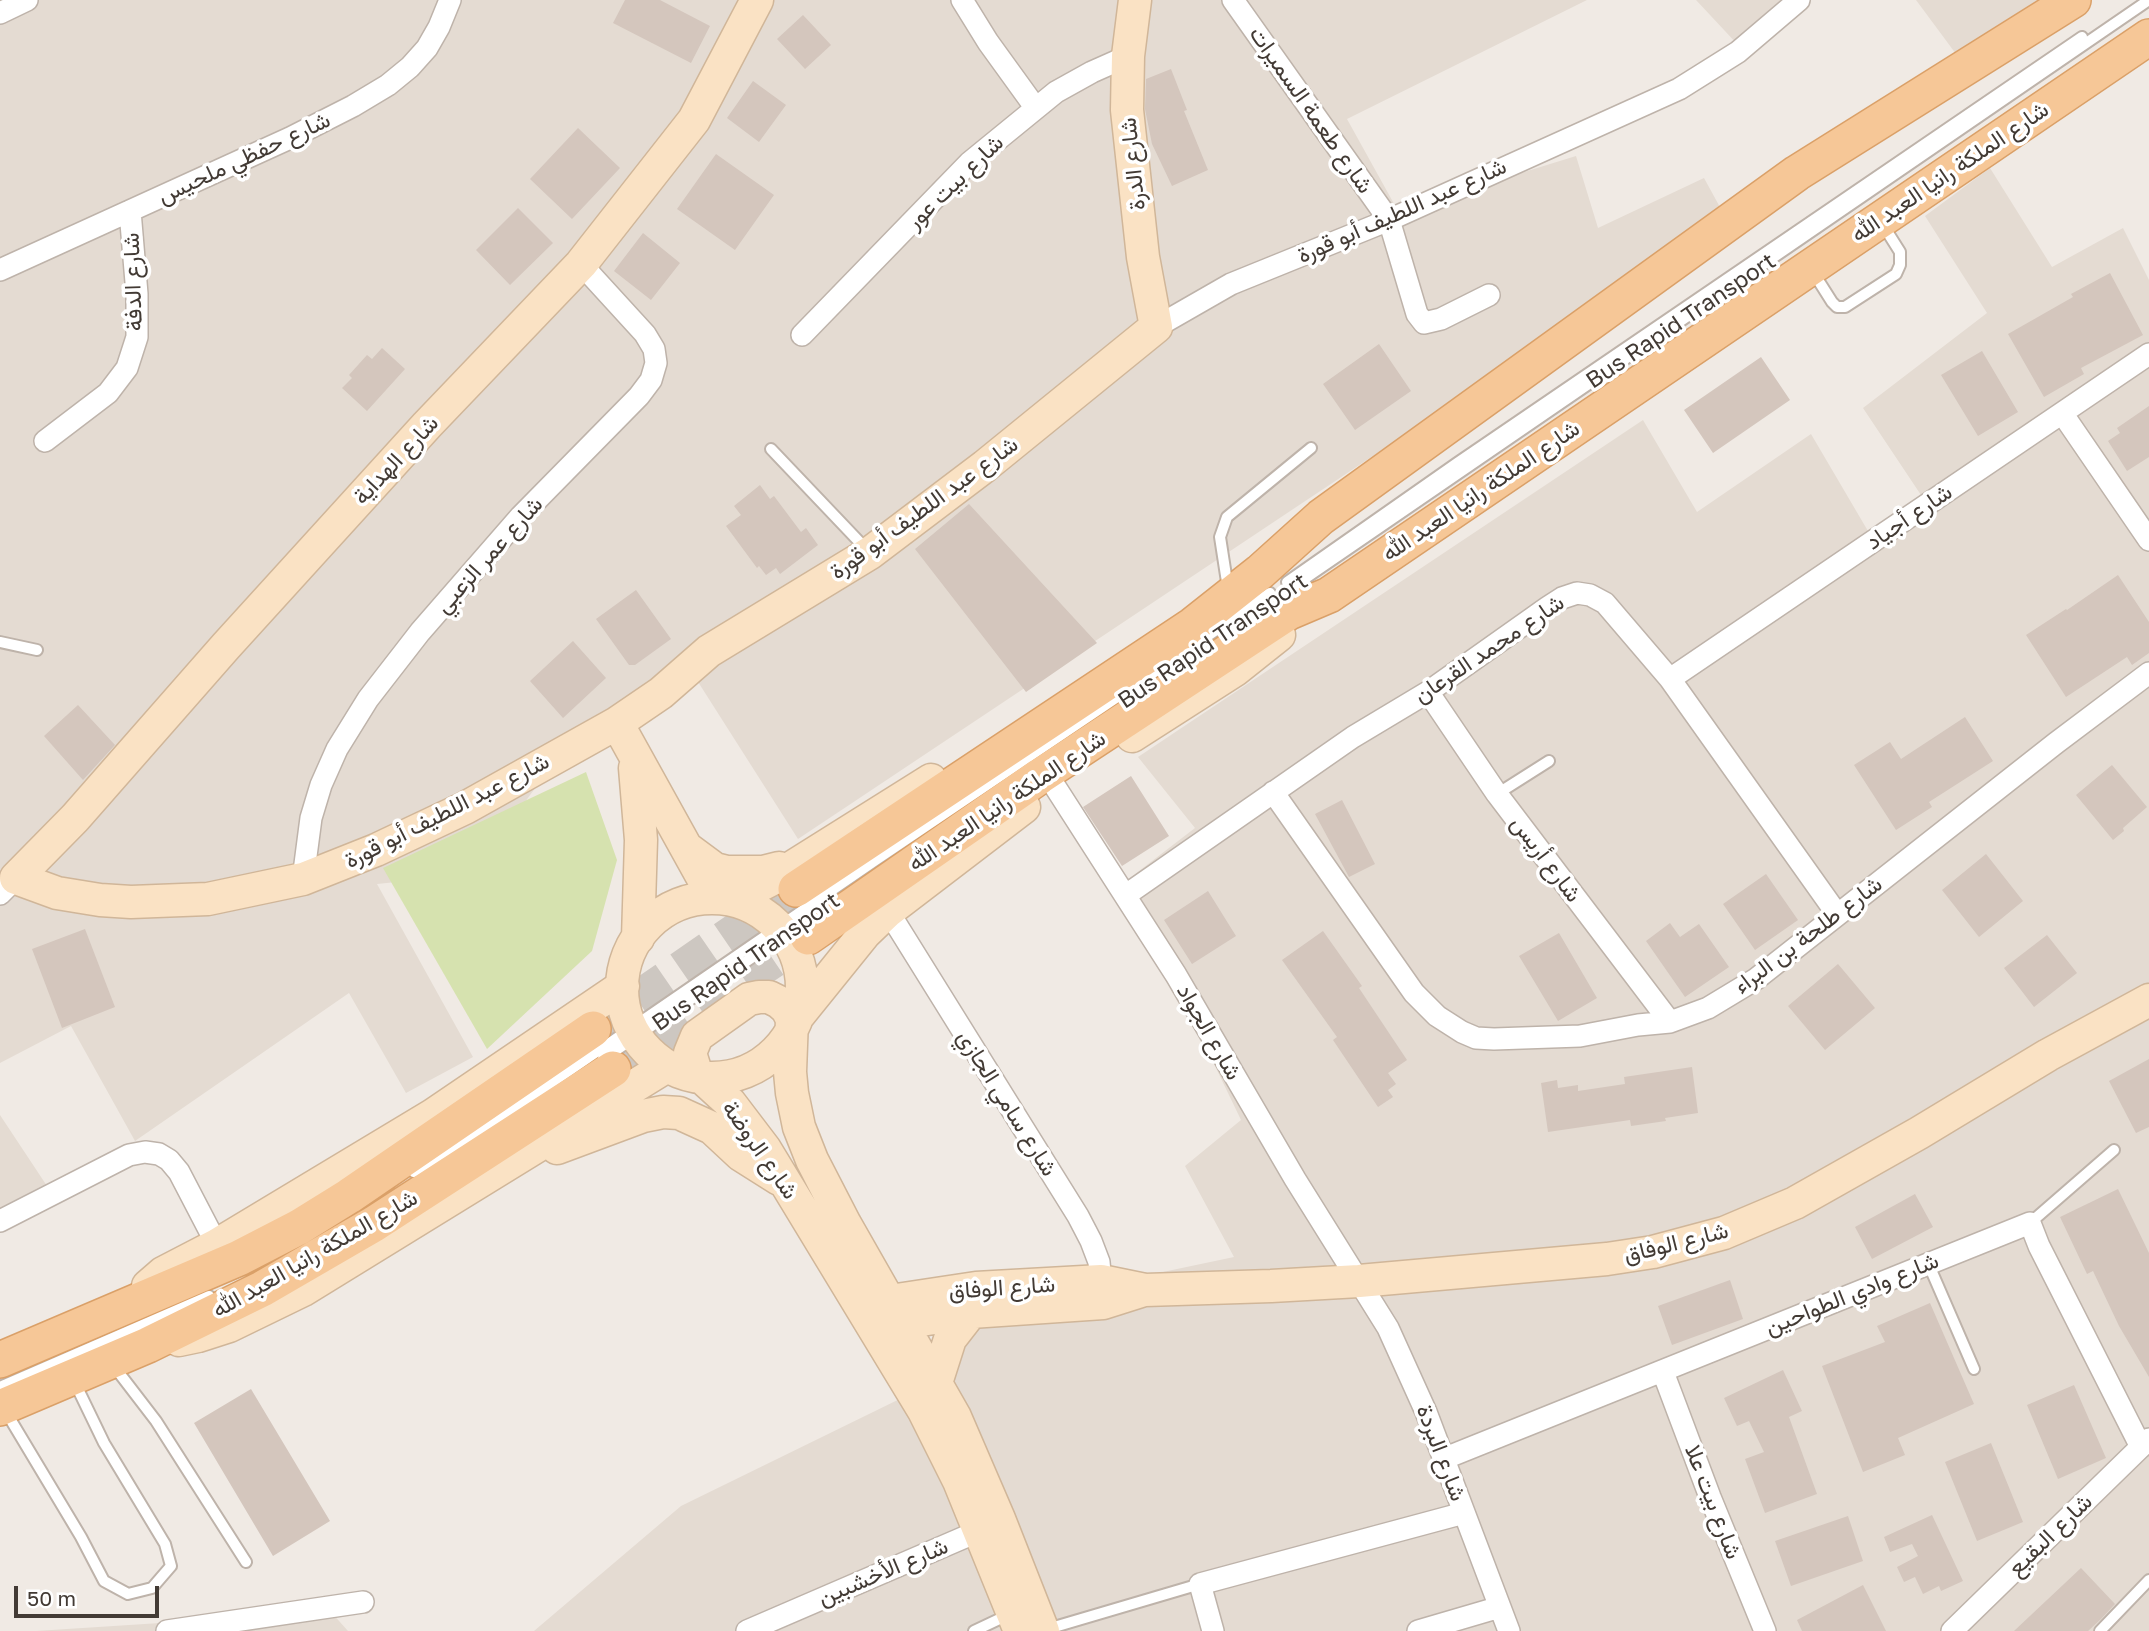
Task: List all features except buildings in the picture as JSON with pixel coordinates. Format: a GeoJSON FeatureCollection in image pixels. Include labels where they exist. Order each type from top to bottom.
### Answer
{"type":"FeatureCollection","features":[{"type":"Feature","properties":{"kind":"main road","name":"شارع الملكة رانيا العبد الله"},"geometry":{"type":"LineString","coordinates":[[797,876],[1193,625],[1260,572],[1321,517],[1797,173],[2073,0]]}},
{"type":"Feature","properties":{"kind":"main road","name":"شارع الملكة رانيا العبد الله"},"geometry":{"type":"LineString","coordinates":[[791,933],[1041,776],[1289,612],[1329,595],[2149,37]]}},
{"type":"Feature","properties":{"kind":"main road","name":"شارع الملكة رانيا العبد الله"},"geometry":{"type":"LineString","coordinates":[[0,1360],[239,1258],[299,1227],[349,1196],[593,1029]]}},
{"type":"Feature","properties":{"kind":"main road","name":"شارع الملكة رانيا العبد الله"},"geometry":{"type":"LineString","coordinates":[[1,1396],[72,1377],[148,1345],[262,1289],[374,1224],[613,1069]]}},
{"type":"Feature","properties":{"kind":"street"},"geometry":{"type":"LineString","coordinates":[[0,13],[27,0]]}},
{"type":"Feature","properties":{"kind":"street","name":"شارع حفظي ملحيس"},"geometry":{"type":"LineString","coordinates":[[0,270],[290,138],[388,85],[427,48],[450,0]]}},
{"type":"Feature","properties":{"kind":"street","name":"شارع الهداية"},"geometry":{"type":"LineString","coordinates":[[8,886],[75,818],[226,646],[427,425],[581,264],[694,120],[757,0]]}},
{"type":"Feature","properties":{"kind":"street"},"geometry":{"type":"LineString","coordinates":[[962,0],[988,42],[1035,107]]}},
{"type":"Feature","properties":{"kind":"street","name":"شارع الدرة"},"geometry":{"type":"LineString","coordinates":[[1135,0],[1128,56],[1127,110],[1134,190],[1156,327]]}},
{"type":"Feature","properties":{"kind":"street","name":"شارع طعمة السميرات"},"geometry":{"type":"LineString","coordinates":[[1233,0],[1389,220],[1417,314],[1424,323],[1441,319],[1489,295]]}},
{"type":"Feature","properties":{"kind":"street","name":"شارع عبد اللطيف أبو قورة"},"geometry":{"type":"LineString","coordinates":[[8,886],[131,902],[208,899],[303,879],[376,850],[465,808],[617,723],[661,693],[709,651],[870,554],[985,466],[1156,327],[1231,284],[1389,220],[1679,89],[1738,52],[1798,0]]}},
{"type":"Feature","properties":{"kind":"street","name":"شارع بيت عور"},"geometry":{"type":"LineString","coordinates":[[802,335],[969,163],[1056,92],[1128,56]]}},
{"type":"Feature","properties":{"kind":"street","name":"شارع الدفة"},"geometry":{"type":"LineString","coordinates":[[45,441],[108,393],[127,368],[137,337],[138,294],[130,211]]}},
{"type":"Feature","properties":{"kind":"street","name":"شارع عمر الزعبي"},"geometry":{"type":"LineString","coordinates":[[303,879],[311,818],[321,785],[337,749],[368,699],[420,632],[521,516],[639,396],[651,380],[656,363],[654,349],[645,334],[581,264]]}},
{"type":"Feature","properties":{"kind":"street","name":"شارع أجياد"},"geometry":{"type":"LineString","coordinates":[[1670,680],[2149,354]]}},
{"type":"Feature","properties":{"kind":"street"},"geometry":{"type":"LineString","coordinates":[[2062,413],[2149,540]]}},
{"type":"Feature","properties":{"kind":"street"},"geometry":{"type":"LineString","coordinates":[[1321,517],[797,876],[778,876],[723,899],[687,902],[659,916],[638,938],[627,961],[624,1000],[634,1032],[656,1058],[678,1072],[702,1078],[728,1077],[752,1069],[775,1052],[795,1022],[865,933],[888,911],[1054,785],[1236,670],[1329,595]]}},
{"type":"Feature","properties":{"kind":"street","name":"شارع محمد القرعان"},"geometry":{"type":"LineString","coordinates":[[1126,895],[1353,737],[1428,692],[1562,598],[1577,593],[1590,595],[1605,603],[1670,680],[1837,914]]}},
{"type":"Feature","properties":{"kind":"street","name":"شارع طلحة بن البراء"},"geometry":{"type":"LineString","coordinates":[[1273,792],[1414,993],[1437,1016],[1476,1038],[1559,1038],[1670,1022],[1708,1008],[1756,979],[2149,673]]}},
{"type":"Feature","properties":{"kind":"street","name":"شارع أريس"},"geometry":{"type":"LineString","coordinates":[[1428,692],[1497,794],[1670,1022]]}},
{"type":"Feature","properties":{"kind":"street"},"geometry":{"type":"LineString","coordinates":[[617,723],[686,847],[723,899],[749,906],[791,933],[801,974],[801,1002],[795,1022]]}},
{"type":"Feature","properties":{"kind":"street"},"geometry":{"type":"LineString","coordinates":[[634,757],[641,841],[638,938]]}},
{"type":"Feature","properties":{"kind":"street","name":"شارع الجواد"},"geometry":{"type":"LineString","coordinates":[[1054,785],[1126,895],[1359,1281]]}},
{"type":"Feature","properties":{"kind":"street"},"geometry":{"type":"LineString","coordinates":[[686,847],[715,869],[797,876]]}},
{"type":"Feature","properties":{"kind":"street","name":"شارع سامي الجازي"},"geometry":{"type":"LineString","coordinates":[[888,911],[1078,1216],[1091,1241],[1102,1292]]}},
{"type":"Feature","properties":{"kind":"street"},"geometry":{"type":"LineString","coordinates":[[131,1305],[147,1286],[163,1273],[217,1245],[433,1115],[623,986]]}},
{"type":"Feature","properties":{"kind":"street","name":"شارع الروضة"},"geometry":{"type":"LineString","coordinates":[[1017,1622],[939,1439],[881,1314],[845,1224],[812,1160],[799,1128],[790,1072],[795,1022],[787,1009],[769,997],[749,999],[704,1029],[692,1044],[690,1053],[696,1072],[742,1117],[785,1183],[881,1314],[936,1383],[963,1434],[1043,1631]]}},
{"type":"Feature","properties":{"kind":"street","name":"شارع الوفاق"},"geometry":{"type":"LineString","coordinates":[[881,1314],[976,1288],[1102,1292],[1359,1281],[1607,1259],[1653,1252],[1733,1230],[1796,1203],[2048,1055],[2149,1000]]}},
{"type":"Feature","properties":{"kind":"street"},"geometry":{"type":"LineString","coordinates":[[148,1345],[198,1336],[229,1326],[303,1290],[667,1066]]}},
{"type":"Feature","properties":{"kind":"street"},"geometry":{"type":"LineString","coordinates":[[512,1161],[581,1141],[643,1116],[663,1112],[679,1113],[712,1128],[754,1165],[785,1183]]}},
{"type":"Feature","properties":{"kind":"street"},"geometry":{"type":"LineString","coordinates":[[0,1222],[129,1155],[145,1152],[159,1154],[169,1160],[179,1172],[217,1245]]}},
{"type":"Feature","properties":{"kind":"street"},"geometry":{"type":"LineString","coordinates":[[2030,1223],[2039,1246],[2145,1443]]}},
{"type":"Feature","properties":{"kind":"street","name":"شارع وادي الطواحين"},"geometry":{"type":"LineString","coordinates":[[1443,1459],[2030,1223]]}},
{"type":"Feature","properties":{"kind":"street","name":"شارع البردة"},"geometry":{"type":"LineString","coordinates":[[1359,1281],[1400,1351],[1426,1412],[1509,1631]]}},
{"type":"Feature","properties":{"kind":"street","name":"شارع الوفاق"},"geometry":{"type":"LineString","coordinates":[[881,1314],[971,1312],[1102,1292]]}},
{"type":"Feature","properties":{"kind":"street"},"geometry":{"type":"LineString","coordinates":[[936,1383],[950,1339],[971,1312]]}},
{"type":"Feature","properties":{"kind":"street","name":"شارع بيت علا"},"geometry":{"type":"LineString","coordinates":[[1663,1372],[1765,1631]]}},
{"type":"Feature","properties":{"kind":"street","name":"شارع البقيع"},"geometry":{"type":"LineString","coordinates":[[1952,1631],[2145,1443]]}},
{"type":"Feature","properties":{"kind":"street"},"geometry":{"type":"LineString","coordinates":[[1213,1631],[1200,1584],[1464,1513]]}},
{"type":"Feature","properties":{"kind":"street","name":"شارع الأخشبين"},"geometry":{"type":"LineString","coordinates":[[747,1631],[979,1531]]}},
{"type":"Feature","properties":{"kind":"street"},"geometry":{"type":"LineString","coordinates":[[167,1631],[363,1602]]}},
{"type":"Feature","properties":{"kind":"street"},"geometry":{"type":"LineString","coordinates":[[1418,1631],[1500,1607]]}},
{"type":"Feature","properties":{"kind":"lane","name":"Bus Rapid Transport"},"geometry":{"type":"LineString","coordinates":[[2136,0],[1468,455],[1191,652],[2149,0]]}},
{"type":"Feature","properties":{"kind":"lane"},"geometry":{"type":"LineString","coordinates":[[1810,267],[1837,307],[1845,307],[1896,274],[1900,265],[1900,252],[1880,220]]}},
{"type":"Feature","properties":{"kind":"lane"},"geometry":{"type":"LineString","coordinates":[[1227,582],[1220,537],[1227,517],[1311,448]]}},
{"type":"Feature","properties":{"kind":"lane"},"geometry":{"type":"LineString","coordinates":[[771,449],[870,554]]}},
{"type":"Feature","properties":{"kind":"lane"},"geometry":{"type":"LineString","coordinates":[[0,642],[37,650]]}},
{"type":"Feature","properties":{"kind":"lane","name":"Bus Rapid Transport"},"geometry":{"type":"LineString","coordinates":[[405,1182],[528,1099],[791,933],[870,874],[1181,659]]}},
{"type":"Feature","properties":{"kind":"lane"},"geometry":{"type":"LineString","coordinates":[[1497,794],[1549,761]]}},
{"type":"Feature","properties":{"kind":"lane"},"geometry":{"type":"LineString","coordinates":[[2030,1223],[2114,1150]]}},
{"type":"Feature","properties":{"kind":"lane"},"geometry":{"type":"LineString","coordinates":[[1928,1263],[1974,1369]]}},
{"type":"Feature","properties":{"kind":"lane"},"geometry":{"type":"LineString","coordinates":[[72,1377],[104,1443],[165,1544],[171,1566],[152,1588],[128,1594],[104,1581],[1,1396],[217,1289]]}},
{"type":"Feature","properties":{"kind":"lane"},"geometry":{"type":"LineString","coordinates":[[109,1360],[156,1421],[246,1562]]}},
{"type":"Feature","properties":{"kind":"lane"},"geometry":{"type":"LineString","coordinates":[[2100,1631],[2149,1580]]}},
{"type":"Feature","properties":{"kind":"lane"},"geometry":{"type":"LineString","coordinates":[[1043,1631],[1200,1584]]}},
{"type":"Feature","properties":{"kind":"lane"},"geometry":{"type":"LineString","coordinates":[[974,1631],[1017,1622]]}},
{"type":"Feature","properties":{"kind":"shaded area"},"geometry":{"type":"Polygon","coordinates":[[[0,0],[1587,0],[1347,119],[1398,211],[1576,156],[1598,228],[1704,178],[1727,220],[798,839],[693,674],[538,762],[536,787],[480,863],[416,880],[377,884],[473,1057],[406,1093],[349,993],[135,1141],[71,1026],[0,1063],[0,0]]]}},
{"type":"Feature","properties":{"kind":"shaded area"},"geometry":{"type":"Polygon","coordinates":[[[1696,0],[1799,0],[1739,46],[1696,0]]]}},
{"type":"Feature","properties":{"kind":"shaded area"},"geometry":{"type":"Polygon","coordinates":[[[1916,0],[2063,0],[1959,58],[1916,0]]]}},
{"type":"Feature","properties":{"kind":"shaded area"},"geometry":{"type":"Polygon","coordinates":[[[1990,168],[2052,267],[2123,228],[2149,280],[2149,1631],[534,1631],[681,1506],[916,1391],[987,1309],[1234,1257],[1185,1166],[1241,1120],[1126,881],[1195,828],[1138,757],[1643,420],[1697,512],[1811,434],[1875,543],[1933,513],[1863,408],[1987,313],[1925,216],[1990,168]]]}},
{"type":"Feature","properties":{"kind":"shaded area"},"geometry":{"type":"Polygon","coordinates":[[[0,1115],[49,1189],[0,1215],[0,1115]]]}},
{"type":"Feature","properties":{"kind":"shaded area"},"geometry":{"type":"Polygon","coordinates":[[[331,1612],[348,1631],[36,1631],[331,1612]]]}},
{"type":"Feature","properties":{"kind":"green space"},"geometry":{"type":"Polygon","coordinates":[[[586,772],[617,860],[592,951],[487,1049],[383,868],[586,772]]]}},
{"type":"Feature","properties":{"kind":"tunnel"},"geometry":{"type":"LineString","coordinates":[[593,1029],[796,889]]}},
{"type":"Feature","properties":{"kind":"tunnel"},"geometry":{"type":"LineString","coordinates":[[613,1069],[808,937]]}}]}
